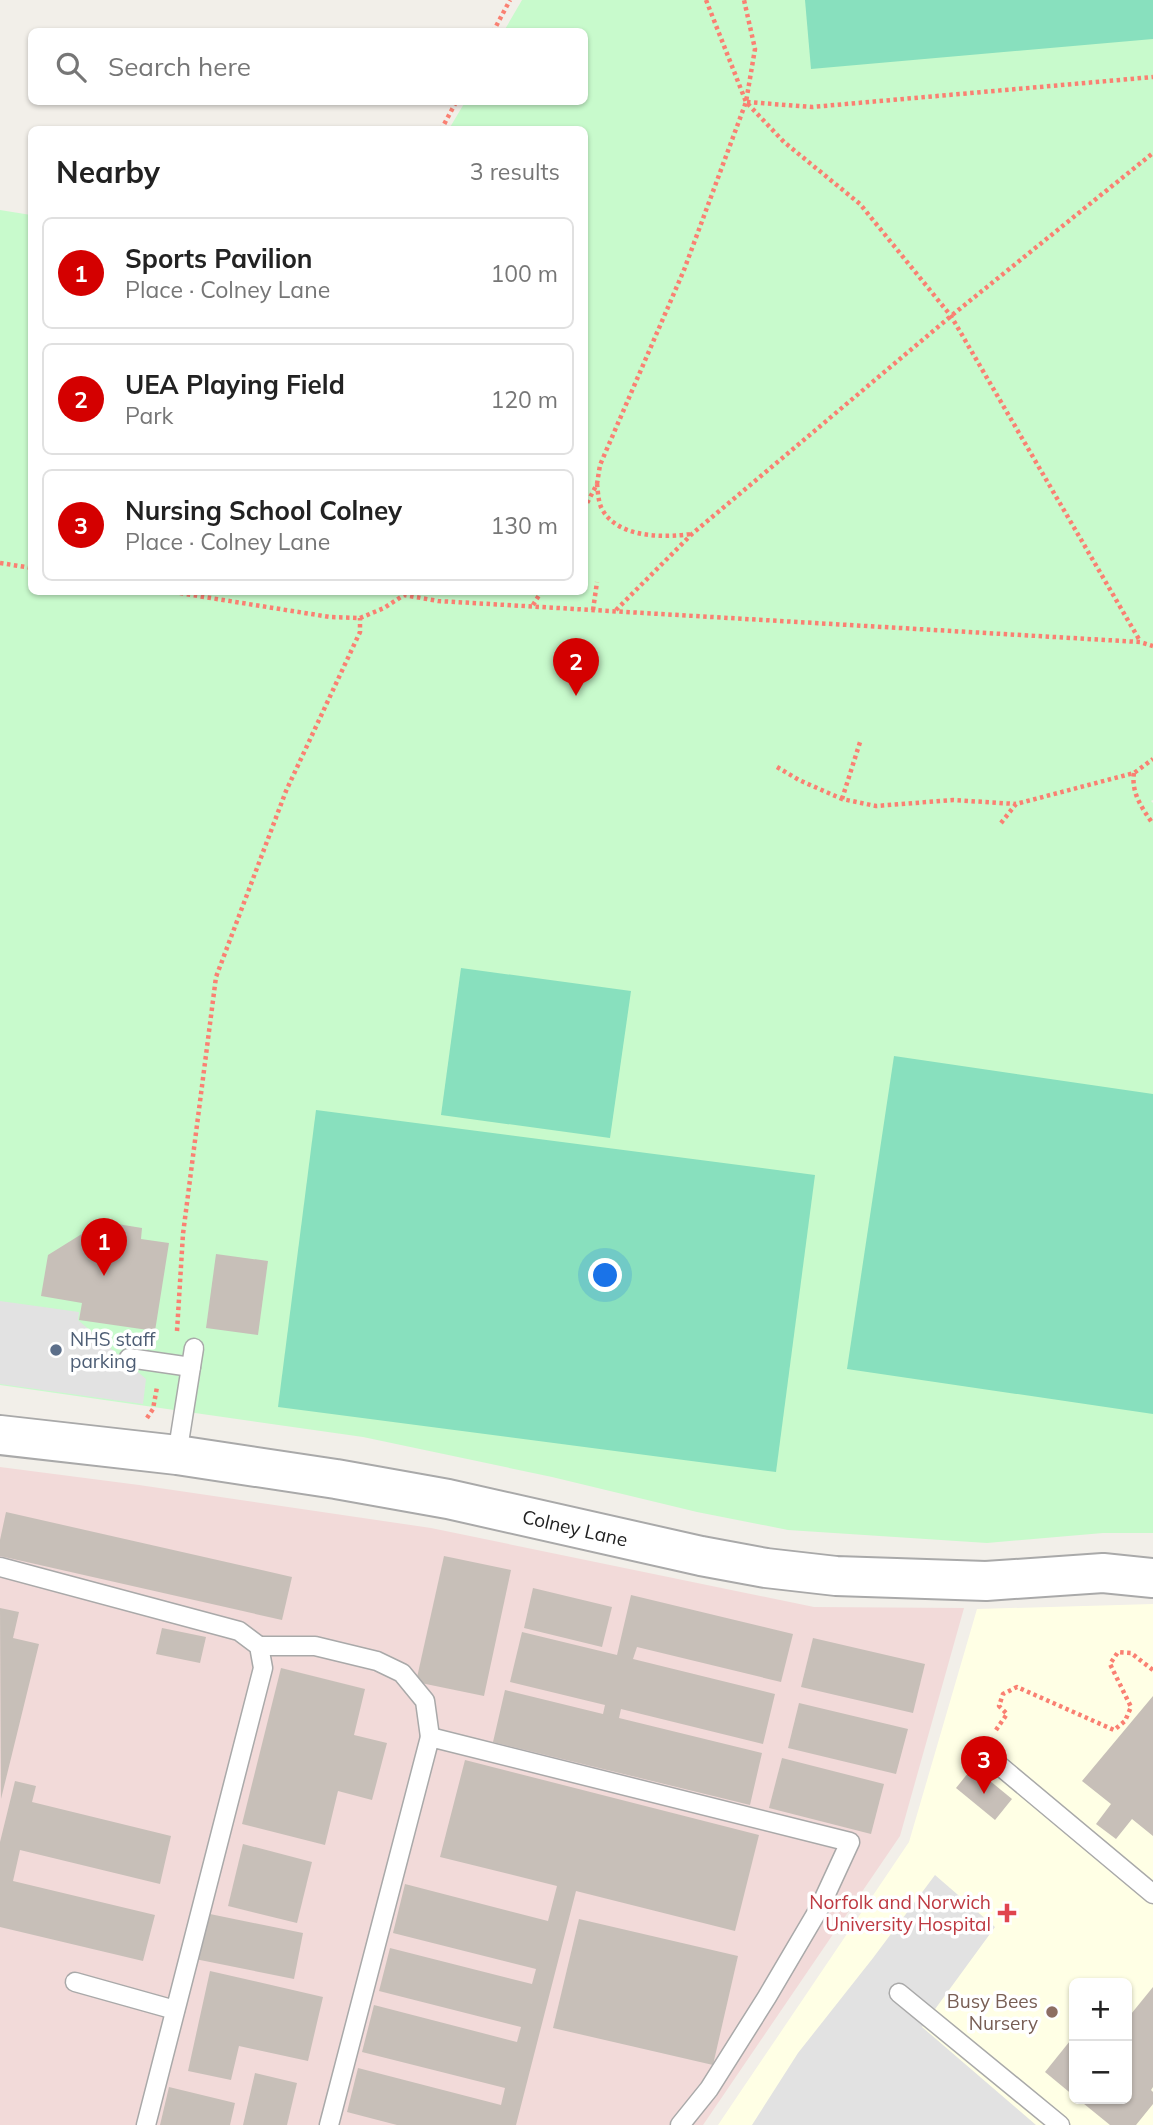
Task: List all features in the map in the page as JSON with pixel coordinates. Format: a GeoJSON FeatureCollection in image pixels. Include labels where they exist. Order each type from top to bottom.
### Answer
{"type":"FeatureCollection","features":[{"type":"Feature","properties":{"kind":"street","name":"Colney Lane"},"geometry":{"type":"LineString","coordinates":[[0,1434],[177,1455],[336,1479],[447,1499],[766,1568],[836,1576],[972,1581],[1103,1573],[1153,1578]]}},
{"type":"Feature","properties":{"kind":"lane"},"geometry":{"type":"LineString","coordinates":[[177,1455],[194,1348]]}},
{"type":"Feature","properties":{"kind":"lane"},"geometry":{"type":"LineString","coordinates":[[129,1358],[191,1367]]}},
{"type":"Feature","properties":{"kind":"lane"},"geometry":{"type":"LineString","coordinates":[[0,1567],[239,1632],[260,1646],[315,1646],[377,1661],[402,1674],[425,1701],[430,1737],[329,2125]]}},
{"type":"Feature","properties":{"kind":"lane"},"geometry":{"type":"LineString","coordinates":[[146,2125],[263,1668],[260,1646]]}},
{"type":"Feature","properties":{"kind":"lane"},"geometry":{"type":"LineString","coordinates":[[430,1737],[850,1842],[820,1907],[767,1997],[709,2089],[680,2125]]}},
{"type":"Feature","properties":{"kind":"lane"},"geometry":{"type":"LineString","coordinates":[[982,1751],[1153,1894]]}},
{"type":"Feature","properties":{"kind":"lane"},"geometry":{"type":"LineString","coordinates":[[75,1982],[175,2010]]}},
{"type":"Feature","properties":{"kind":"lane"},"geometry":{"type":"LineString","coordinates":[[899,1993],[1060,2125]]}},
{"type":"Feature","properties":{"kind":"path"},"geometry":{"type":"LineString","coordinates":[[495,28],[510,0]]}},
{"type":"Feature","properties":{"kind":"path"},"geometry":{"type":"LineString","coordinates":[[706,0],[746,102],[784,142],[860,204],[950,316],[1140,642]]}},
{"type":"Feature","properties":{"kind":"path"},"geometry":{"type":"LineString","coordinates":[[692,534],[666,538],[638,533],[610,521],[600,506],[597,484],[600,464],[684,270],[746,102],[754,49],[744,0]]}},
{"type":"Feature","properties":{"kind":"path"},"geometry":{"type":"LineString","coordinates":[[746,102],[812,107],[1153,77]]}},
{"type":"Feature","properties":{"kind":"path"},"geometry":{"type":"LineString","coordinates":[[443,126],[454,105]]}},
{"type":"Feature","properties":{"kind":"path"},"geometry":{"type":"LineString","coordinates":[[615,610],[692,534],[950,316],[1153,153]]}},
{"type":"Feature","properties":{"kind":"path"},"geometry":{"type":"LineString","coordinates":[[588,501],[597,484]]}},
{"type":"Feature","properties":{"kind":"path"},"geometry":{"type":"LineString","coordinates":[[0,563],[28,567]]}},
{"type":"Feature","properties":{"kind":"path"},"geometry":{"type":"LineString","coordinates":[[593,610],[597,582]]}},
{"type":"Feature","properties":{"kind":"path"},"geometry":{"type":"LineString","coordinates":[[192,595],[330,617],[360,618],[384,608],[401,595]]}},
{"type":"Feature","properties":{"kind":"path"},"geometry":{"type":"LineString","coordinates":[[412,595],[438,601],[1140,642],[1153,646]]}},
{"type":"Feature","properties":{"kind":"path"},"geometry":{"type":"LineString","coordinates":[[533,606],[539,595]]}},
{"type":"Feature","properties":{"kind":"path"},"geometry":{"type":"LineString","coordinates":[[176,1340],[183,1234],[216,977],[286,791],[360,632],[360,618]]}},
{"type":"Feature","properties":{"kind":"path"},"geometry":{"type":"LineString","coordinates":[[842,799],[861,739]]}},
{"type":"Feature","properties":{"kind":"path"},"geometry":{"type":"LineString","coordinates":[[778,767],[799,780],[842,799],[876,806],[953,800],[1016,804],[1134,773],[1153,759]]}},
{"type":"Feature","properties":{"kind":"path"},"geometry":{"type":"LineString","coordinates":[[1134,773],[1133,787],[1153,824]]}},
{"type":"Feature","properties":{"kind":"path"},"geometry":{"type":"LineString","coordinates":[[1001,822],[1016,804]]}},
{"type":"Feature","properties":{"kind":"path"},"geometry":{"type":"LineString","coordinates":[[982,1751],[1007,1714],[999,1706],[1003,1694],[1017,1687],[1114,1730],[1125,1721],[1131,1707],[1110,1664],[1118,1652],[1131,1653],[1153,1670]]}},
{"type":"Feature","properties":{"kind":"shaded area","name":"NHS staff parking"},"geometry":{"type":"Polygon","coordinates":[[[0,1301],[79,1312],[78,1320],[146,1379],[143,1404],[0,1384],[0,1301]]]}},
{"type":"Feature","properties":{"kind":"shaded area"},"geometry":{"type":"Polygon","coordinates":[[[0,1467],[431,1528],[814,1607],[964,1608],[900,1836],[703,2125],[0,2125],[0,1467]]]}},
{"type":"Feature","properties":{"kind":"shaded area","name":"Norfolk and Norwich University Hospital"},"geometry":{"type":"Polygon","coordinates":[[[1153,1604],[1153,2125],[718,2125],[909,1842],[977,1609],[1153,1604]]]}},
{"type":"Feature","properties":{"kind":"shaded area"},"geometry":{"type":"Polygon","coordinates":[[[935,1875],[995,1927],[922,2027],[1036,2125],[752,2125],[798,2053],[935,1875]]]}},
{"type":"Feature","properties":{"kind":"green space"},"geometry":{"type":"Polygon","coordinates":[[[522,0],[1153,0],[1153,1533],[1103,1533],[987,1543],[788,1530],[363,1437],[0,1385],[0,210],[28,215],[28,595],[588,595],[588,126],[451,126],[463,105],[588,105],[588,28],[506,28],[522,0]]]}},
{"type":"Feature","properties":{"kind":"green space"},"geometry":{"type":"Polygon","coordinates":[[[805,0],[1153,0],[1153,39],[811,69],[805,0]]]}},
{"type":"Feature","properties":{"kind":"green space"},"geometry":{"type":"Polygon","coordinates":[[[461,968],[631,991],[610,1138],[441,1115],[461,968]]]}},
{"type":"Feature","properties":{"kind":"green space"},"geometry":{"type":"Polygon","coordinates":[[[894,1056],[1153,1094],[1153,1414],[847,1369],[894,1056]]]}},
{"type":"Feature","properties":{"kind":"green space"},"geometry":{"type":"Polygon","coordinates":[[[316,1110],[815,1175],[776,1472],[278,1407],[316,1110]]]}},
{"type":"Feature","properties":{"kind":"building"},"geometry":{"type":"Polygon","coordinates":[[[93,1220],[142,1228],[141,1239],[169,1243],[155,1331],[79,1320],[82,1303],[41,1296],[48,1255],[93,1227],[93,1220]]]}},
{"type":"Feature","properties":{"kind":"building"},"geometry":{"type":"Polygon","coordinates":[[[216,1254],[268,1261],[258,1335],[206,1328],[216,1254]]]}},
{"type":"Feature","properties":{"kind":"building"},"geometry":{"type":"Polygon","coordinates":[[[6,1512],[292,1577],[282,1620],[0,1556],[0,1540],[6,1512]]]}},
{"type":"Feature","properties":{"kind":"building"},"geometry":{"type":"Polygon","coordinates":[[[444,1556],[511,1570],[484,1696],[416,1682],[444,1556]]]}},
{"type":"Feature","properties":{"kind":"building"},"geometry":{"type":"Polygon","coordinates":[[[533,1588],[612,1607],[602,1647],[524,1628],[533,1588]]]}},
{"type":"Feature","properties":{"kind":"building"},"geometry":{"type":"Polygon","coordinates":[[[631,1595],[793,1634],[781,1682],[637,1647],[633,1659],[775,1694],[763,1744],[621,1709],[619,1718],[762,1753],[750,1805],[493,1742],[505,1690],[603,1714],[605,1705],[510,1682],[522,1632],[617,1655],[631,1595]]]}},
{"type":"Feature","properties":{"kind":"building"},"geometry":{"type":"Polygon","coordinates":[[[0,1608],[19,1612],[13,1638],[39,1644],[1,1799],[0,1608]]]}},
{"type":"Feature","properties":{"kind":"building"},"geometry":{"type":"Polygon","coordinates":[[[162,1628],[206,1637],[200,1663],[156,1654],[162,1628]]]}},
{"type":"Feature","properties":{"kind":"building"},"geometry":{"type":"Polygon","coordinates":[[[813,1638],[925,1664],[913,1713],[801,1687],[813,1638]]]}},
{"type":"Feature","properties":{"kind":"building"},"geometry":{"type":"Polygon","coordinates":[[[281,1668],[365,1689],[354,1735],[387,1743],[372,1800],[338,1791],[325,1845],[242,1824],[281,1668]]]}},
{"type":"Feature","properties":{"kind":"building"},"geometry":{"type":"Polygon","coordinates":[[[1153,1696],[1153,1836],[1132,1819],[1116,1839],[1096,1824],[1111,1804],[1082,1781],[1153,1696]]]}},
{"type":"Feature","properties":{"kind":"building"},"geometry":{"type":"Polygon","coordinates":[[[799,1703],[908,1729],[896,1774],[788,1748],[799,1703]]]}},
{"type":"Feature","properties":{"kind":"building"},"geometry":{"type":"Polygon","coordinates":[[[782,1758],[884,1784],[871,1834],[769,1808],[782,1758]]]}},
{"type":"Feature","properties":{"kind":"building"},"geometry":{"type":"Polygon","coordinates":[[[465,1760],[759,1835],[735,1931],[576,1891],[516,2125],[397,2125],[347,2112],[358,2068],[501,2105],[505,2088],[362,2052],[374,2005],[517,2042],[521,2027],[379,1991],[390,1948],[532,1984],[536,1969],[393,1933],[405,1884],[548,1921],[557,1886],[440,1857],[465,1760]]]}},
{"type":"Feature","properties":{"kind":"building"},"geometry":{"type":"Polygon","coordinates":[[[973,1767],[1012,1799],[995,1820],[956,1788],[973,1767]]]}},
{"type":"Feature","properties":{"kind":"building"},"geometry":{"type":"Polygon","coordinates":[[[15,1781],[36,1786],[32,1802],[171,1836],[160,1884],[20,1850],[13,1881],[155,1915],[143,1961],[0,1927],[0,1842],[15,1781]]]}},
{"type":"Feature","properties":{"kind":"building"},"geometry":{"type":"Polygon","coordinates":[[[243,1844],[312,1862],[297,1923],[228,1906],[243,1844]]]}},
{"type":"Feature","properties":{"kind":"building"},"geometry":{"type":"Polygon","coordinates":[[[205,1913],[303,1933],[294,1979],[195,1959],[205,1913]]]}},
{"type":"Feature","properties":{"kind":"building"},"geometry":{"type":"Polygon","coordinates":[[[579,1919],[738,1956],[713,2065],[553,2028],[579,1919]]]}},
{"type":"Feature","properties":{"kind":"building"},"geometry":{"type":"Polygon","coordinates":[[[210,1971],[323,1997],[308,2061],[239,2046],[231,2080],[188,2071],[210,1971]]]}},
{"type":"Feature","properties":{"kind":"building"},"geometry":{"type":"Polygon","coordinates":[[[1153,1987],[1153,2104],[1136,2125],[1110,2125],[1084,2104],[1132,2104],[1132,2013],[1153,1987]]]}},
{"type":"Feature","properties":{"kind":"building"},"geometry":{"type":"Polygon","coordinates":[[[1069,2042],[1069,2092],[1045,2072],[1069,2042]]]}},
{"type":"Feature","properties":{"kind":"building"},"geometry":{"type":"Polygon","coordinates":[[[255,2073],[297,2083],[287,2125],[243,2125],[255,2073]]]}},
{"type":"Feature","properties":{"kind":"building"},"geometry":{"type":"Polygon","coordinates":[[[169,2087],[235,2103],[230,2125],[160,2125],[169,2087]]]}},
{"type":"Feature","properties":{"kind":"place","name":"UEA Playing Field"},"geometry":{"type":"Point","coordinates":[576,696]}},
{"type":"Feature","properties":{"kind":"place","name":"Sports Pavilion"},"geometry":{"type":"Point","coordinates":[104,1276]}},
{"type":"Feature","properties":{"kind":"place","name":"NHS staff parking"},"geometry":{"type":"Point","coordinates":[56,1350]}},
{"type":"Feature","properties":{"kind":"place","name":"Nursing School Colney"},"geometry":{"type":"Point","coordinates":[984,1794]}},
{"type":"Feature","properties":{"kind":"place","name":"Norfolk and Norwich University Hospital"},"geometry":{"type":"Point","coordinates":[1007,1913]}},
{"type":"Feature","properties":{"kind":"place","name":"Busy Bees Nursery"},"geometry":{"type":"Point","coordinates":[1052,2012]}}]}
